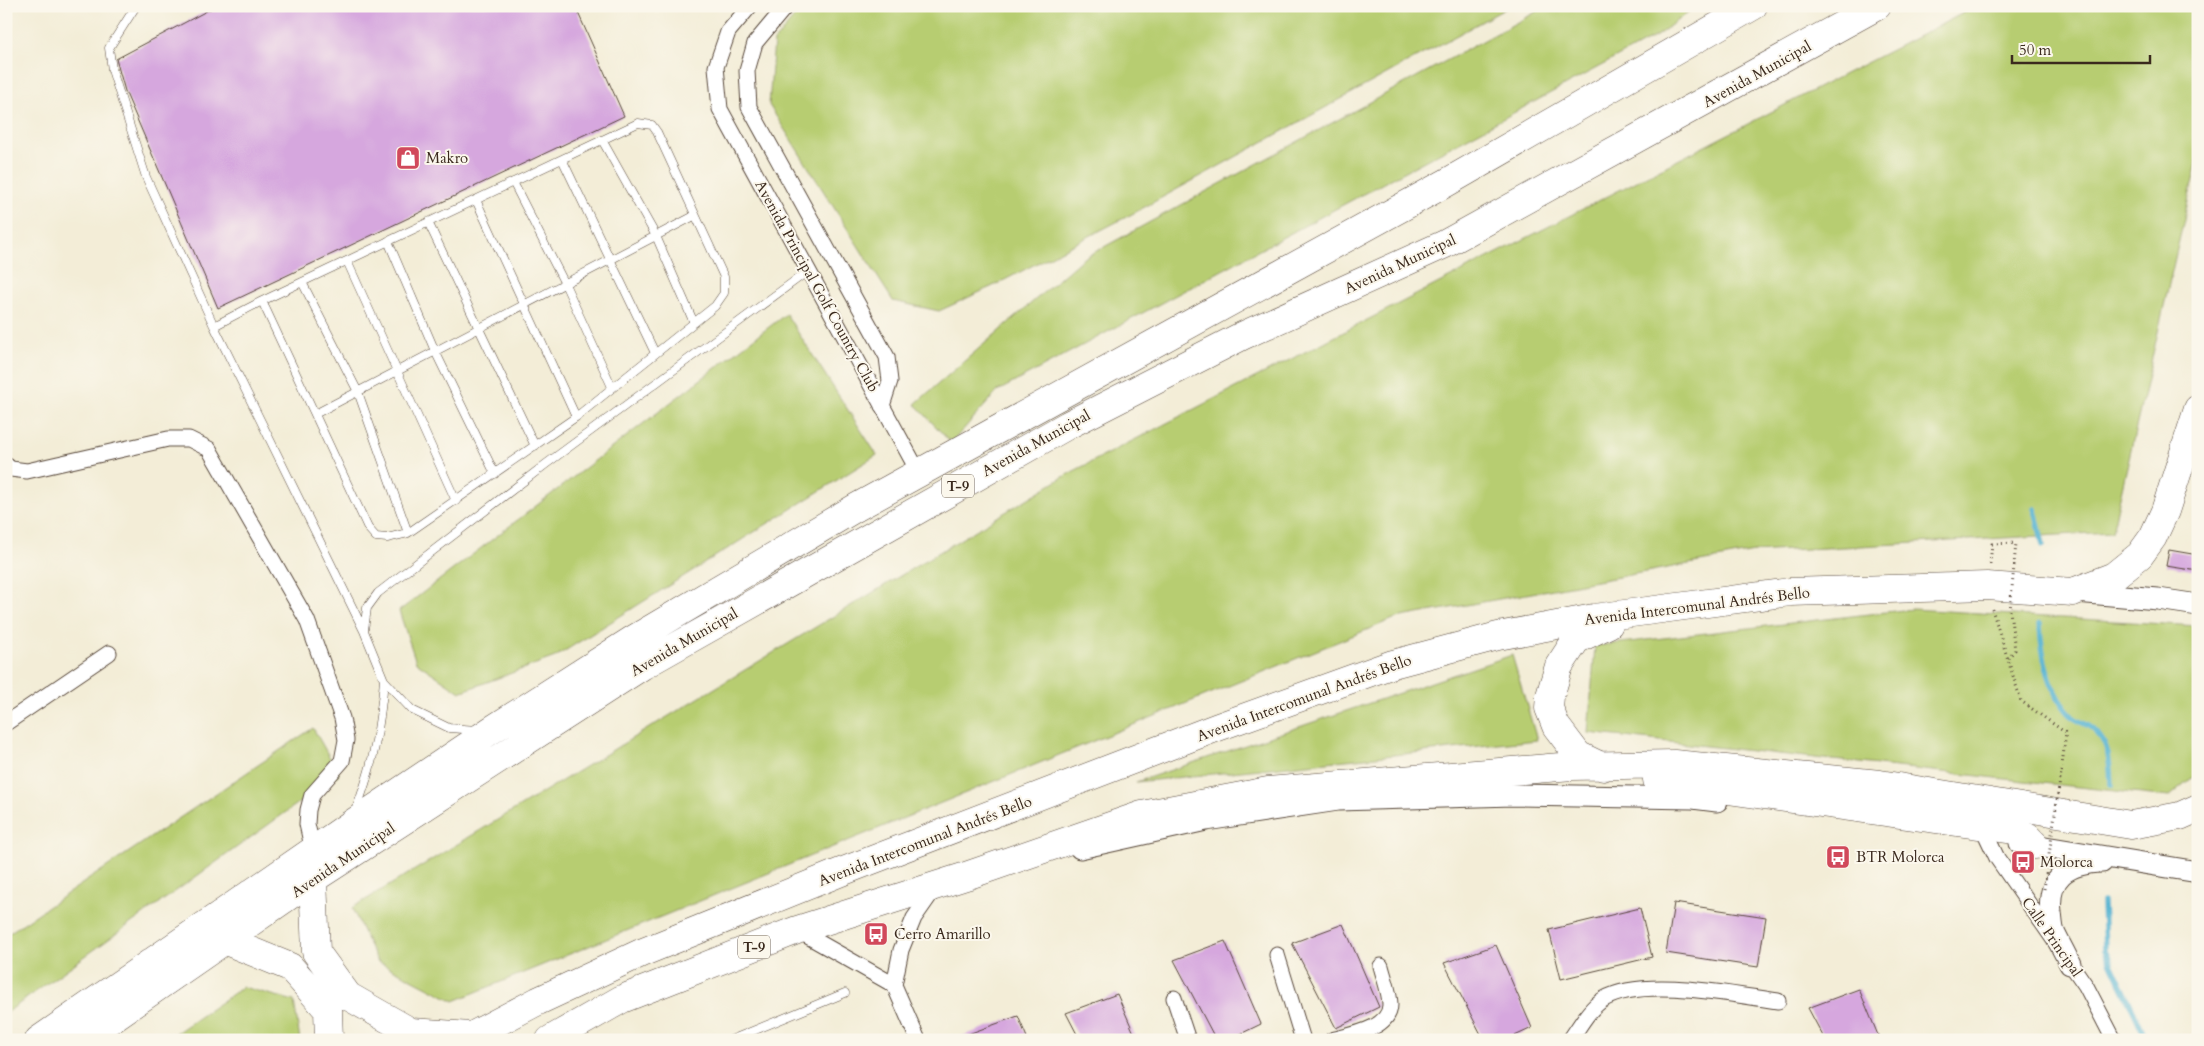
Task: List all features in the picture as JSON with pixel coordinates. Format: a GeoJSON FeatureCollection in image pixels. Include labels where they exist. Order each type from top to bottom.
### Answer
{"type":"FeatureCollection","features":[{"type":"Feature","properties":{"kind":"highway","name":"Avenida Municipal"},"geometry":{"type":"LineString","coordinates":[[39,1040],[350,825],[490,731],[634,639],[919,473],[1446,183],[1753,6]]}},
{"type":"Feature","properties":{"kind":"highway","name":"Avenida Municipal"},"geometry":{"type":"LineString","coordinates":[[80,1040],[313,879],[642,666],[1068,424],[1242,336],[1445,244],[1877,6]]}},
{"type":"Feature","properties":{"kind":"highway"},"geometry":{"type":"LineString","coordinates":[[2073,592],[2114,576],[2140,554],[2153,537],[2165,511],[2198,409]]}},
{"type":"Feature","properties":{"kind":"highway","name":"Avenida Intercomunal Andrés Bello"},"geometry":{"type":"LineString","coordinates":[[468,1038],[538,1001],[641,953],[840,872],[1218,727],[1393,664],[1498,636],[1594,618],[1790,592],[1987,586],[2073,592]]}},
{"type":"Feature","properties":{"kind":"highway"},"geometry":{"type":"LineString","coordinates":[[1651,610],[1607,624],[1576,640],[1559,666],[1550,696],[1549,708],[1556,726],[1578,755],[1596,765],[1642,778],[2014,830],[2027,837],[2035,845]]}},
{"type":"Feature","properties":{"kind":"highway"},"geometry":{"type":"LineString","coordinates":[[966,876],[1142,815],[1268,791],[1427,776],[1596,765],[1674,764],[1880,784],[2131,824],[2180,816],[2198,808]]}},
{"type":"Feature","properties":{"kind":"highway","name":"T-9"},"geometry":{"type":"LineString","coordinates":[[550,1040],[622,999],[796,930],[966,876]]}},
{"type":"Feature","properties":{"kind":"highway"},"geometry":{"type":"LineString","coordinates":[[313,879],[316,952],[348,996],[411,1032],[468,1038]]}},
{"type":"Feature","properties":{"kind":"highway"},"geometry":{"type":"LineString","coordinates":[[224,940],[290,967],[328,1010],[329,1040]]}},
{"type":"Feature","properties":{"kind":"main road","name":"Avenida Intercomunal Andrés Bello"},"geometry":{"type":"LineString","coordinates":[[2073,592],[2158,598],[2198,605]]}},
{"type":"Feature","properties":{"kind":"main road","name":"T-9"},"geometry":{"type":"LineString","coordinates":[[966,876],[1171,827],[1247,813],[1338,800],[1513,795],[1693,798],[1929,828],[2198,872]]}},
{"type":"Feature","properties":{"kind":"main road"},"geometry":{"type":"LineString","coordinates":[[2070,964],[2053,931],[2052,892],[2057,878],[2064,871],[2076,865],[2092,862],[2135,862]]}},
{"type":"Feature","properties":{"kind":"street","name":"Avenida Principal Golf Country Club"},"geometry":{"type":"LineString","coordinates":[[750,6],[728,32],[716,67],[720,109],[882,406]]}},
{"type":"Feature","properties":{"kind":"street","name":"Avenida Principal Golf Country Club"},"geometry":{"type":"LineString","coordinates":[[786,6],[755,43],[747,71],[749,107],[887,357],[890,381],[882,406]]}},
{"type":"Feature","properties":{"kind":"street"},"geometry":{"type":"LineString","coordinates":[[882,406],[919,473]]}},
{"type":"Feature","properties":{"kind":"street"},"geometry":{"type":"LineString","coordinates":[[6,465],[12,469],[27,471],[168,439],[189,439],[209,450],[307,620],[342,718],[346,740],[342,761],[312,795],[308,810],[307,824],[312,851]]}},
{"type":"Feature","properties":{"kind":"street"},"geometry":{"type":"LineString","coordinates":[[6,723],[109,653]]}},
{"type":"Feature","properties":{"kind":"street","name":"Calle Principal"},"geometry":{"type":"LineString","coordinates":[[1987,837],[1997,858],[2086,986],[2114,1040]]}},
{"type":"Feature","properties":{"kind":"street"},"geometry":{"type":"LineString","coordinates":[[918,1040],[894,985],[901,950],[914,918],[938,885]]}},
{"type":"Feature","properties":{"kind":"street"},"geometry":{"type":"LineString","coordinates":[[796,930],[894,985]]}},
{"type":"Feature","properties":{"kind":"street"},"geometry":{"type":"LineString","coordinates":[[1277,954],[1303,1040]]}},
{"type":"Feature","properties":{"kind":"street"},"geometry":{"type":"LineString","coordinates":[[1332,1040],[1368,1030],[1387,1016],[1390,1005],[1381,966]]}},
{"type":"Feature","properties":{"kind":"street"},"geometry":{"type":"LineString","coordinates":[[1570,1040],[1593,1007],[1605,998],[1634,990],[1685,990],[1778,1001]]}},
{"type":"Feature","properties":{"kind":"street"},"geometry":{"type":"LineString","coordinates":[[1174,998],[1188,1040]]}},
{"type":"Feature","properties":{"kind":"lane"},"geometry":{"type":"LineString","coordinates":[[136,6],[109,48],[112,70],[146,177],[214,326],[364,631],[384,680],[412,710],[449,728],[490,731]]}},
{"type":"Feature","properties":{"kind":"lane"},"geometry":{"type":"LineString","coordinates":[[214,326],[262,301],[638,123],[652,125],[724,277],[724,293],[715,306],[576,417],[408,533],[387,538],[376,537],[368,528],[262,301]]}},
{"type":"Feature","properties":{"kind":"lane"},"geometry":{"type":"LineString","coordinates":[[602,140],[656,236],[694,322]]}},
{"type":"Feature","properties":{"kind":"lane"},"geometry":{"type":"LineString","coordinates":[[562,159],[655,353]]}},
{"type":"Feature","properties":{"kind":"lane"},"geometry":{"type":"LineString","coordinates":[[513,182],[565,284],[612,387]]}},
{"type":"Feature","properties":{"kind":"lane"},"geometry":{"type":"LineString","coordinates":[[476,200],[526,304],[576,417]]}},
{"type":"Feature","properties":{"kind":"lane"},"geometry":{"type":"LineString","coordinates":[[315,414],[694,216]]}},
{"type":"Feature","properties":{"kind":"lane"},"geometry":{"type":"LineString","coordinates":[[428,222],[535,446]]}},
{"type":"Feature","properties":{"kind":"lane"},"geometry":{"type":"LineString","coordinates":[[388,241],[435,351],[495,474]]}},
{"type":"Feature","properties":{"kind":"lane"},"geometry":{"type":"LineString","coordinates":[[347,261],[456,501]]}},
{"type":"Feature","properties":{"kind":"lane"},"geometry":{"type":"LineString","coordinates":[[364,631],[367,608],[378,593],[546,464],[808,272]]}},
{"type":"Feature","properties":{"kind":"lane"},"geometry":{"type":"LineString","coordinates":[[302,282],[358,392],[408,533]]}},
{"type":"Feature","properties":{"kind":"lane"},"geometry":{"type":"LineString","coordinates":[[350,825],[368,778],[380,730],[384,680]]}},
{"type":"Feature","properties":{"kind":"lane"},"geometry":{"type":"LineString","coordinates":[[731,1040],[845,993]]}},
{"type":"Feature","properties":{"kind":"path"},"geometry":{"type":"LineString","coordinates":[[1992,544],[2016,544],[2010,611],[2015,650],[2008,658]]}},
{"type":"Feature","properties":{"kind":"path"},"geometry":{"type":"LineString","coordinates":[[1987,586],[2021,700],[2066,733],[2044,889]]}},
{"type":"Feature","properties":{"kind":"green space"},"geometry":{"type":"Polygon","coordinates":[[[804,6],[1510,6],[1132,214],[993,286],[939,311],[893,301],[769,105],[774,41],[804,6]]]}},
{"type":"Feature","properties":{"kind":"green space"},"geometry":{"type":"Polygon","coordinates":[[[1547,6],[1696,6],[1658,35],[998,391],[951,443],[915,404],[1082,259],[1547,6]]]}},
{"type":"Feature","properties":{"kind":"green space"},"geometry":{"type":"Polygon","coordinates":[[[1977,6],[2198,6],[2198,158],[2112,532],[1754,552],[1396,618],[454,1001],[377,961],[352,908],[1070,473],[1977,6]]]}},
{"type":"Feature","properties":{"kind":"green space"},"geometry":{"type":"Polygon","coordinates":[[[786,314],[877,455],[555,657],[460,692],[416,662],[399,611],[786,314]]]}},
{"type":"Feature","properties":{"kind":"green space"},"geometry":{"type":"Polygon","coordinates":[[[1912,609],[2198,626],[2198,773],[2169,797],[1588,733],[1595,646],[1912,609]]]}},
{"type":"Feature","properties":{"kind":"green space"},"geometry":{"type":"Polygon","coordinates":[[[1512,655],[1537,740],[1136,782],[1512,655]]]}},
{"type":"Feature","properties":{"kind":"green space"},"geometry":{"type":"Polygon","coordinates":[[[313,728],[339,774],[6,1013],[6,935],[313,728]]]}},
{"type":"Feature","properties":{"kind":"green space"},"geometry":{"type":"Polygon","coordinates":[[[243,987],[294,1001],[300,1040],[166,1040],[243,987]]]}},
{"type":"Feature","properties":{"kind":"building"},"geometry":{"type":"Polygon","coordinates":[[[216,6],[575,6],[624,116],[218,308],[125,91],[116,59],[216,6]]]}},
{"type":"Feature","properties":{"kind":"building"},"geometry":{"type":"Polygon","coordinates":[[[2169,550],[2198,555],[2198,571],[2166,566],[2169,550]]]}},
{"type":"Feature","properties":{"kind":"building"},"geometry":{"type":"Polygon","coordinates":[[[1674,903],[1766,917],[1758,967],[1666,953],[1674,903]]]}},
{"type":"Feature","properties":{"kind":"building"},"geometry":{"type":"Polygon","coordinates":[[[1640,908],[1652,957],[1561,979],[1549,930],[1640,908]]]}},
{"type":"Feature","properties":{"kind":"building"},"geometry":{"type":"Polygon","coordinates":[[[1343,924],[1379,1007],[1336,1028],[1292,943],[1343,924]]]}},
{"type":"Feature","properties":{"kind":"building"},"geometry":{"type":"Polygon","coordinates":[[[1225,941],[1261,1024],[1228,1040],[1216,1040],[1174,960],[1225,941]]]}},
{"type":"Feature","properties":{"kind":"building"},"geometry":{"type":"Polygon","coordinates":[[[1496,945],[1532,1028],[1506,1040],[1484,1040],[1444,963],[1496,945]]]}},
{"type":"Feature","properties":{"kind":"building"},"geometry":{"type":"Polygon","coordinates":[[[1859,989],[1880,1040],[1825,1040],[1808,1008],[1859,989]]]}},
{"type":"Feature","properties":{"kind":"building"},"geometry":{"type":"Polygon","coordinates":[[[1117,994],[1137,1040],[1080,1040],[1066,1013],[1117,994]]]}},
{"type":"Feature","properties":{"kind":"building"},"geometry":{"type":"Polygon","coordinates":[[[1018,1016],[1028,1040],[957,1040],[957,1038],[1018,1016]]]}},
{"type":"Feature","properties":{"kind":"waterway"},"geometry":{"type":"LineString","coordinates":[[2035,509],[2043,545]]}},
{"type":"Feature","properties":{"kind":"waterway"},"geometry":{"type":"LineString","coordinates":[[2040,624],[2042,648],[2048,674],[2058,698],[2073,717],[2093,729],[2103,741],[2108,755],[2111,785]]}},
{"type":"Feature","properties":{"kind":"waterway"},"geometry":{"type":"LineString","coordinates":[[2103,902],[2105,950],[2147,1040]]}},
{"type":"Feature","properties":{"kind":"place","name":"Makro"},"geometry":{"type":"Point","coordinates":[408,158]}},
{"type":"Feature","properties":{"kind":"place","name":"BTR Molorca"},"geometry":{"type":"Point","coordinates":[1838,857]}},
{"type":"Feature","properties":{"kind":"place","name":"Molorca"},"geometry":{"type":"Point","coordinates":[2023,862]}},
{"type":"Feature","properties":{"kind":"place","name":"Cerro Amarillo"},"geometry":{"type":"Point","coordinates":[876,934]}}]}
